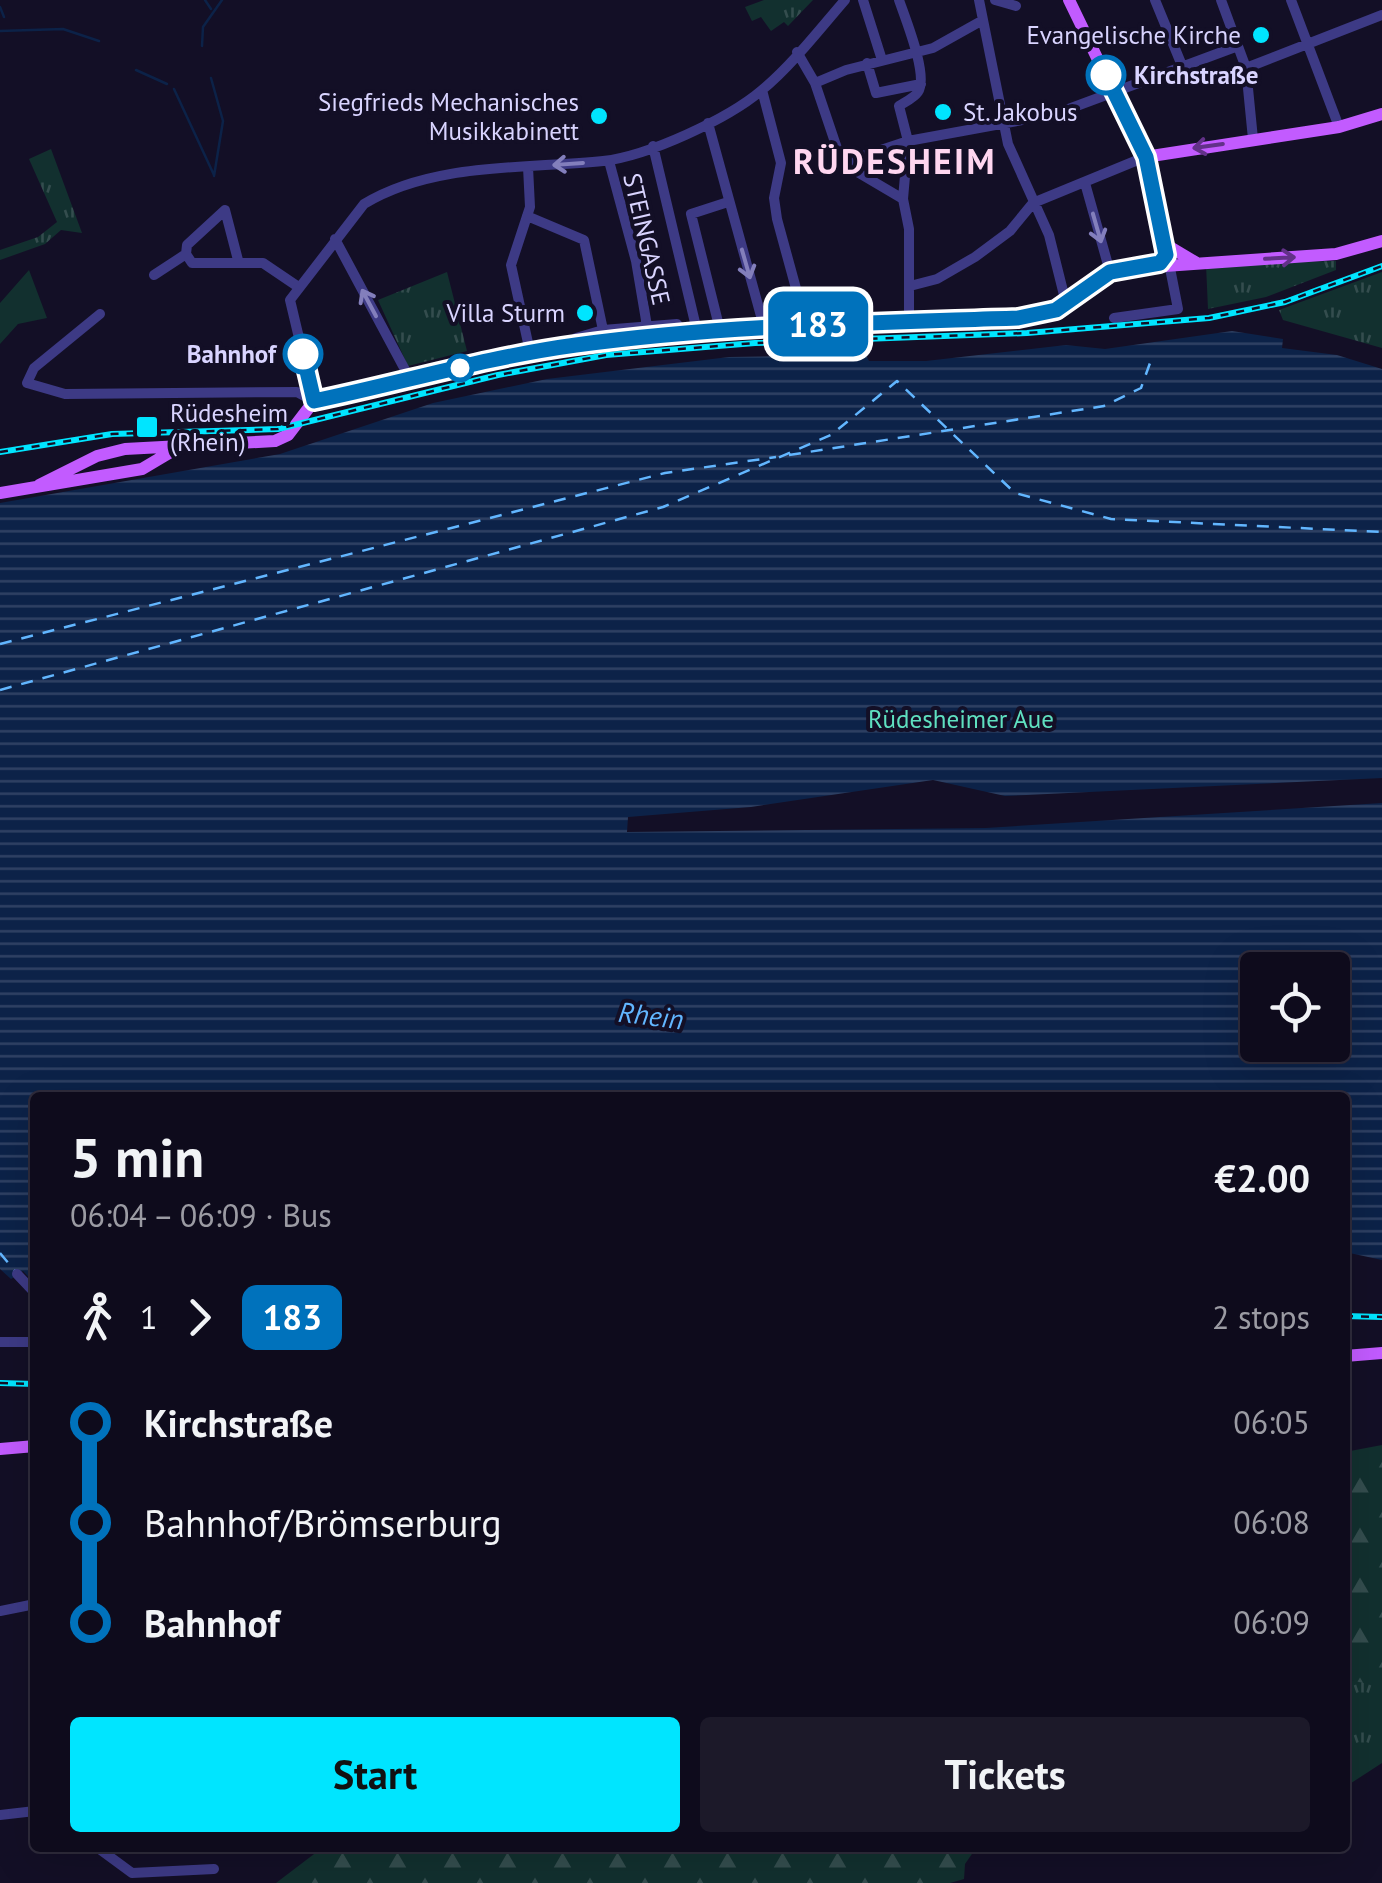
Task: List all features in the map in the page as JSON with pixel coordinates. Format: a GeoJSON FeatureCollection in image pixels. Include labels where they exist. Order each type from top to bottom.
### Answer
{"type":"FeatureCollection","features":[{"type":"Feature","properties":{"kind":"main road"},"geometry":{"type":"LineString","coordinates":[[1069,0],[1146,157],[1168,246],[1164,263]]}},
{"type":"Feature","properties":{"kind":"main road"},"geometry":{"type":"LineString","coordinates":[[1146,157],[1339,127],[1382,114]]}},
{"type":"Feature","properties":{"kind":"main road"},"geometry":{"type":"LineString","coordinates":[[39,485],[97,456],[183,445],[280,440],[314,401],[530,352],[720,330],[1025,318],[1066,304],[1090,282],[1110,272],[1164,263],[1336,254],[1382,241]]}},
{"type":"Feature","properties":{"kind":"main road"},"geometry":{"type":"LineString","coordinates":[[1168,246],[1194,262]]}},
{"type":"Feature","properties":{"kind":"main road"},"geometry":{"type":"LineString","coordinates":[[0,493],[142,469],[183,445]]}},
{"type":"Feature","properties":{"kind":"main road"},"geometry":{"type":"LineString","coordinates":[[1350,1356],[1382,1353]]}},
{"type":"Feature","properties":{"kind":"main road"},"geometry":{"type":"LineString","coordinates":[[0,1449],[30,1446]]}},
{"type":"Feature","properties":{"kind":"street"},"geometry":{"type":"LineString","coordinates":[[314,401],[290,300],[296,286],[364,204],[382,194],[461,173],[608,160],[654,146],[708,123],[762,90],[844,0]]}},
{"type":"Feature","properties":{"kind":"street"},"geometry":{"type":"LineString","coordinates":[[863,0],[882,60]]}},
{"type":"Feature","properties":{"kind":"street"},"geometry":{"type":"LineString","coordinates":[[898,0],[916,52],[921,84],[916,96],[899,106],[908,141],[904,198],[908,214],[908,321]]}},
{"type":"Feature","properties":{"kind":"street"},"geometry":{"type":"LineString","coordinates":[[979,0],[1014,165],[1049,234],[1066,304]]}},
{"type":"Feature","properties":{"kind":"street"},"geometry":{"type":"LineString","coordinates":[[995,0],[1016,6]]}},
{"type":"Feature","properties":{"kind":"street"},"geometry":{"type":"LineString","coordinates":[[1156,0],[1183,68]]}},
{"type":"Feature","properties":{"kind":"street"},"geometry":{"type":"LineString","coordinates":[[1220,0],[1246,68],[1253,140]]}},
{"type":"Feature","properties":{"kind":"street"},"geometry":{"type":"LineString","coordinates":[[1292,0],[1339,127]]}},
{"type":"Feature","properties":{"kind":"street"},"geometry":{"type":"LineString","coordinates":[[1246,68],[1382,15]]}},
{"type":"Feature","properties":{"kind":"street"},"geometry":{"type":"LineString","coordinates":[[815,83],[867,63],[916,52],[983,20]]}},
{"type":"Feature","properties":{"kind":"street"},"geometry":{"type":"LineString","coordinates":[[842,164],[908,141],[926,141],[1002,120],[1041,117],[1238,46]]}},
{"type":"Feature","properties":{"kind":"street"},"geometry":{"type":"LineString","coordinates":[[797,52],[815,83],[842,164],[904,198]]}},
{"type":"Feature","properties":{"kind":"street"},"geometry":{"type":"LineString","coordinates":[[867,63],[876,93],[921,84]]}},
{"type":"Feature","properties":{"kind":"street"},"geometry":{"type":"LineString","coordinates":[[762,90],[781,163],[774,198],[777,219],[806,325]]}},
{"type":"Feature","properties":{"kind":"street"},"geometry":{"type":"LineString","coordinates":[[708,123],[764,327]]}},
{"type":"Feature","properties":{"kind":"street"},"geometry":{"type":"LineString","coordinates":[[654,146],[691,332]]}},
{"type":"Feature","properties":{"kind":"street"},"geometry":{"type":"LineString","coordinates":[[910,286],[936,279],[975,257],[1010,231],[1033,203],[1146,157]]}},
{"type":"Feature","properties":{"kind":"street","name":"STEINGASSE"},"geometry":{"type":"LineString","coordinates":[[608,160],[636,260],[646,326]]}},
{"type":"Feature","properties":{"kind":"street"},"geometry":{"type":"LineString","coordinates":[[528,167],[531,196],[511,266],[530,352]]}},
{"type":"Feature","properties":{"kind":"street"},"geometry":{"type":"LineString","coordinates":[[1085,184],[1110,272]]}},
{"type":"Feature","properties":{"kind":"street"},"geometry":{"type":"LineString","coordinates":[[720,330],[693,211],[728,202]]}},
{"type":"Feature","properties":{"kind":"street"},"geometry":{"type":"LineString","coordinates":[[154,275],[186,254],[188,245],[225,210],[238,260]]}},
{"type":"Feature","properties":{"kind":"street"},"geometry":{"type":"LineString","coordinates":[[527,216],[584,240],[603,330]]}},
{"type":"Feature","properties":{"kind":"street"},"geometry":{"type":"LineString","coordinates":[[673,235],[695,230]]}},
{"type":"Feature","properties":{"kind":"street"},"geometry":{"type":"LineString","coordinates":[[336,239],[410,379]]}},
{"type":"Feature","properties":{"kind":"street"},"geometry":{"type":"LineString","coordinates":[[186,254],[192,262],[238,260],[270,266],[296,286]]}},
{"type":"Feature","properties":{"kind":"street"},"geometry":{"type":"LineString","coordinates":[[1114,318],[1178,309],[1164,263]]}},
{"type":"Feature","properties":{"kind":"street"},"geometry":{"type":"LineString","coordinates":[[100,314],[34,368],[26,383],[65,394],[297,392],[314,401]]}},
{"type":"Feature","properties":{"kind":"street"},"geometry":{"type":"LineString","coordinates":[[572,345],[576,338],[603,330],[677,324],[691,332]]}},
{"type":"Feature","properties":{"kind":"street"},"geometry":{"type":"LineString","coordinates":[[17,1274],[30,1288]]}},
{"type":"Feature","properties":{"kind":"street"},"geometry":{"type":"LineString","coordinates":[[0,1342],[30,1342]]}},
{"type":"Feature","properties":{"kind":"street"},"geometry":{"type":"LineString","coordinates":[[2,1611],[30,1605]]}},
{"type":"Feature","properties":{"kind":"street"},"geometry":{"type":"LineString","coordinates":[[0,1816],[30,1812]]}},
{"type":"Feature","properties":{"kind":"street"},"geometry":{"type":"LineString","coordinates":[[103,1852],[132,1873],[214,1869]]}},
{"type":"Feature","properties":{"kind":"street"},"geometry":{"type":"LineString","coordinates":[[122,1883],[132,1873]]}},
{"type":"Feature","properties":{"kind":"green space"},"geometry":{"type":"Polygon","coordinates":[[[764,0],[813,0],[788,26],[784,22],[771,31],[761,17],[752,21],[745,7],[764,0]]]}},
{"type":"Feature","properties":{"kind":"green space"},"geometry":{"type":"Polygon","coordinates":[[[51,149],[82,233],[61,230],[45,244],[0,260],[0,250],[38,237],[57,222],[29,159],[51,149]]]}},
{"type":"Feature","properties":{"kind":"green space"},"geometry":{"type":"Polygon","coordinates":[[[1336,261],[1336,270],[1266,297],[1208,309],[1206,264],[1336,261]]]}},
{"type":"Feature","properties":{"kind":"green space"},"geometry":{"type":"Polygon","coordinates":[[[29,270],[47,318],[18,324],[0,344],[0,303],[29,270]]]}},
{"type":"Feature","properties":{"kind":"green space"},"geometry":{"type":"Polygon","coordinates":[[[447,272],[467,351],[408,366],[378,300],[447,272]]]}},
{"type":"Feature","properties":{"kind":"green space"},"geometry":{"type":"Polygon","coordinates":[[[1382,272],[1382,348],[1283,320],[1279,310],[1382,272]]]}},
{"type":"Feature","properties":{"kind":"green space"},"geometry":{"type":"Polygon","coordinates":[[[1382,1445],[1382,1686],[1350,1680],[1350,1451],[1382,1445]]]}},
{"type":"Feature","properties":{"kind":"green space"},"geometry":{"type":"Polygon","coordinates":[[[1350,1680],[1382,1685],[1382,1763],[1350,1784],[1350,1680]]]}},
{"type":"Feature","properties":{"kind":"green space"},"geometry":{"type":"Polygon","coordinates":[[[317,1852],[973,1852],[965,1864],[964,1879],[950,1883],[276,1883],[317,1852]]]}},
{"type":"Feature","properties":{"kind":"water","name":"Rhein"},"geometry":{"type":"Polygon","coordinates":[[[1232,331],[1283,339],[1282,348],[1337,355],[1382,369],[1382,778],[1005,796],[933,780],[751,807],[628,817],[627,832],[986,828],[1382,803],[1382,1260],[1350,1253],[1350,1092],[30,1092],[30,1279],[23,1271],[11,1279],[0,1269],[0,503],[280,454],[433,403],[547,379],[729,357],[866,355],[869,361],[926,361],[1066,345],[1105,349],[1232,331]]]}},
{"type":"Feature","properties":{"kind":"waterway"},"geometry":{"type":"LineString","coordinates":[[205,0],[211,9]]}},
{"type":"Feature","properties":{"kind":"waterway"},"geometry":{"type":"LineString","coordinates":[[202,46],[203,27],[222,0]]}},
{"type":"Feature","properties":{"kind":"waterway"},"geometry":{"type":"LineString","coordinates":[[0,7],[4,17]]}},
{"type":"Feature","properties":{"kind":"waterway"},"geometry":{"type":"LineString","coordinates":[[0,31],[63,29],[99,41]]}},
{"type":"Feature","properties":{"kind":"waterway"},"geometry":{"type":"LineString","coordinates":[[136,70],[167,84]]}},
{"type":"Feature","properties":{"kind":"waterway"},"geometry":{"type":"LineString","coordinates":[[211,78],[223,121],[214,176]]}},
{"type":"Feature","properties":{"kind":"waterway"},"geometry":{"type":"LineString","coordinates":[[174,89],[214,175]]}},
{"type":"Feature","properties":{"kind":"ferry route"},"geometry":{"type":"LineString","coordinates":[[789,455],[1104,406],[1141,388],[1150,363]]}},
{"type":"Feature","properties":{"kind":"ferry route"},"geometry":{"type":"LineString","coordinates":[[0,690],[663,507],[831,435],[897,381],[1015,493],[1111,519],[1382,532]]}},
{"type":"Feature","properties":{"kind":"ferry route"},"geometry":{"type":"LineString","coordinates":[[0,644],[665,473],[776,457]]}},
{"type":"Feature","properties":{"kind":"ferry route"},"geometry":{"type":"LineString","coordinates":[[0,1253],[15,1271]]}},
{"type":"Feature","properties":{"kind":"railway"},"geometry":{"type":"LineString","coordinates":[[0,452],[112,434],[278,429],[498,375],[606,355],[755,343],[1027,333],[1209,318],[1285,302],[1382,266]]}},
{"type":"Feature","properties":{"kind":"railway"},"geometry":{"type":"LineString","coordinates":[[1350,1316],[1382,1317]]}},
{"type":"Feature","properties":{"kind":"railway"},"geometry":{"type":"LineString","coordinates":[[0,1383],[30,1384]]}},
{"type":"Feature","properties":{"kind":"bus line","name":"183"},"geometry":{"type":"LineString","coordinates":[[303,354],[314,401],[530,352],[619,339],[764,327],[1018,318],[1048,313],[1066,304],[1096,278],[1160,263],[1166,255],[1168,246],[1146,157],[1106,75]]}},
{"type":"Feature","properties":{"kind":"place","name":"Evangelische Kirche"},"geometry":{"type":"Point","coordinates":[1261,35]}},
{"type":"Feature","properties":{"kind":"place","name":"Kirchstraße"},"geometry":{"type":"Point","coordinates":[1106,75]}},
{"type":"Feature","properties":{"kind":"place","name":"St. Jakobus"},"geometry":{"type":"Point","coordinates":[943,112]}},
{"type":"Feature","properties":{"kind":"place","name":"Siegfrieds Mechanisches Musikkabinett"},"geometry":{"type":"Point","coordinates":[599,116]}},
{"type":"Feature","properties":{"kind":"place","name":"Villa Sturm"},"geometry":{"type":"Point","coordinates":[585,313]}},
{"type":"Feature","properties":{"kind":"place","name":"Bahnhof"},"geometry":{"type":"Point","coordinates":[303,354]}},
{"type":"Feature","properties":{"kind":"place","name":"Rüdesheim (Rhein)"},"geometry":{"type":"Point","coordinates":[147,427]}},
{"type":"Feature","properties":{"kind":"district","name":"RÜDESHEIM"},"geometry":{"type":"Point","coordinates":[895,161]}},
{"type":"Feature","properties":{"kind":"park label","name":"Rüdesheimer Aue"},"geometry":{"type":"Point","coordinates":[961,719]}}]}
